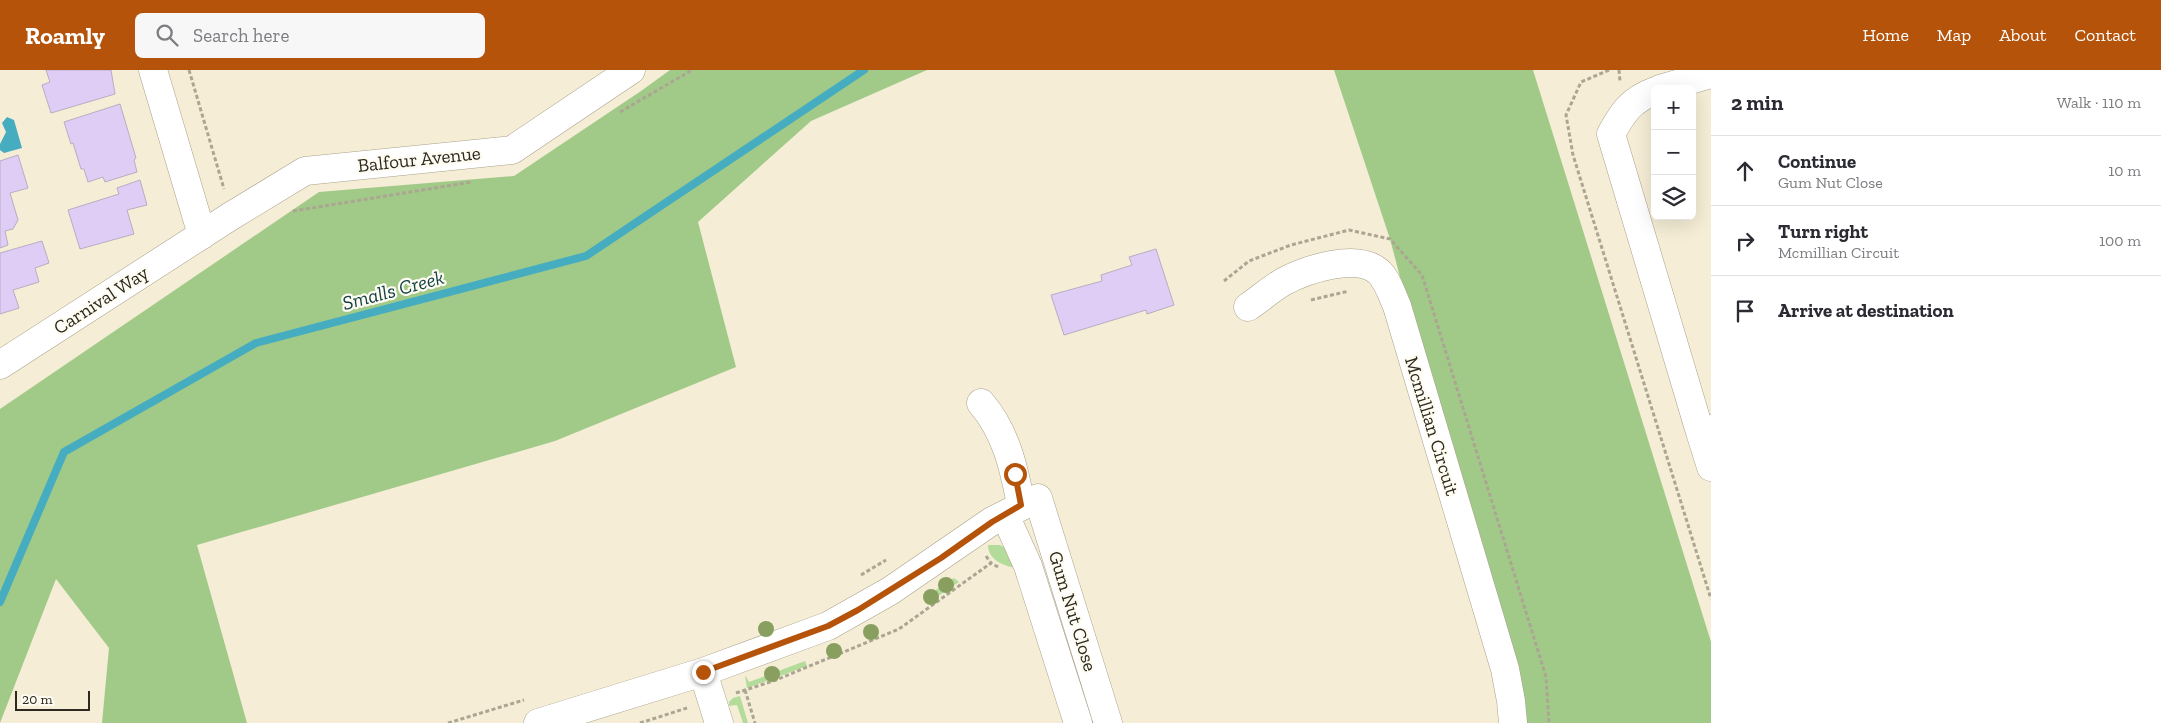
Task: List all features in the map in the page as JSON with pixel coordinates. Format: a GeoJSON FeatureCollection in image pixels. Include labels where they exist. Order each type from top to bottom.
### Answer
{"type":"FeatureCollection","features":[{"type":"Feature","properties":{"kind":"street"},"geometry":{"type":"LineString","coordinates":[[153,70],[202,235]]}},
{"type":"Feature","properties":{"kind":"street","name":"Balfour Avenue"},"geometry":{"type":"LineString","coordinates":[[202,235],[305,171],[512,150],[618,74]]}},
{"type":"Feature","properties":{"kind":"street"},"geometry":{"type":"LineString","coordinates":[[1674,85],[1711,74]]}},
{"type":"Feature","properties":{"kind":"street"},"geometry":{"type":"LineString","coordinates":[[1651,93],[1638,98],[1621,114],[1611,134],[1706,430],[1711,467]]}},
{"type":"Feature","properties":{"kind":"street","name":"Carnival Way"},"geometry":{"type":"LineString","coordinates":[[0,365],[202,235]]}},
{"type":"Feature","properties":{"kind":"street","name":"Mcmillian Circuit"},"geometry":{"type":"LineString","coordinates":[[1248,307],[1283,282],[1311,270],[1331,265],[1364,264],[1378,271],[1387,283],[1396,306],[1499,650],[1511,701],[1513,723]]}},
{"type":"Feature","properties":{"kind":"street","name":"Gum Nut Close"},"geometry":{"type":"LineString","coordinates":[[981,403],[991,414],[1009,452],[1021,506],[1028,566],[1078,723]]}},
{"type":"Feature","properties":{"kind":"street"},"geometry":{"type":"LineString","coordinates":[[538,723],[703,672],[835,622],[890,591],[973,535],[1021,506]]}},
{"type":"Feature","properties":{"kind":"street","name":"Gum Nut Close"},"geometry":{"type":"LineString","coordinates":[[1021,506],[1108,723]]}},
{"type":"Feature","properties":{"kind":"street"},"geometry":{"type":"LineString","coordinates":[[703,672],[719,723]]}},
{"type":"Feature","properties":{"kind":"path"},"geometry":{"type":"LineString","coordinates":[[189,70],[232,216]]}},
{"type":"Feature","properties":{"kind":"path"},"geometry":{"type":"LineString","coordinates":[[614,114],[692,70]]}},
{"type":"Feature","properties":{"kind":"path"},"geometry":{"type":"LineString","coordinates":[[1610,70],[1581,82],[1566,115],[1573,155],[1711,599]]}},
{"type":"Feature","properties":{"kind":"path"},"geometry":{"type":"LineString","coordinates":[[286,215],[294,211],[467,184],[476,180]]}},
{"type":"Feature","properties":{"kind":"path"},"geometry":{"type":"LineString","coordinates":[[973,535],[991,563]]}},
{"type":"Feature","properties":{"kind":"path"},"geometry":{"type":"LineString","coordinates":[[852,580],[893,555]]}},
{"type":"Feature","properties":{"kind":"path"},"geometry":{"type":"LineString","coordinates":[[745,690],[755,723]]}},
{"type":"Feature","properties":{"kind":"path"},"geometry":{"type":"LineString","coordinates":[[448,723],[524,700]]}},
{"type":"Feature","properties":{"kind":"green space"},"geometry":{"type":"Polygon","coordinates":[[[670,70],[927,70],[811,121],[698,222],[736,367],[555,441],[197,545],[247,723],[102,723],[109,648],[56,579],[0,723],[0,409],[319,192],[514,176],[670,70]]]}},
{"type":"Feature","properties":{"kind":"green space"},"geometry":{"type":"Polygon","coordinates":[[[1334,70],[1533,70],[1711,642],[1711,723],[1518,723],[1390,239],[1334,70]]]}},
{"type":"Feature","properties":{"kind":"green space"},"geometry":{"type":"Polygon","coordinates":[[[988,545],[1000,545],[1007,549],[1016,568],[1002,564],[994,558],[988,545]]]}},
{"type":"Feature","properties":{"kind":"green space"},"geometry":{"type":"Polygon","coordinates":[[[954,578],[959,582],[928,603],[925,599],[928,595],[954,578]]]}},
{"type":"Feature","properties":{"kind":"green space"},"geometry":{"type":"Polygon","coordinates":[[[805,661],[807,666],[747,688],[745,675],[749,682],[805,661]]]}},
{"type":"Feature","properties":{"kind":"green space"},"geometry":{"type":"Polygon","coordinates":[[[740,696],[748,723],[743,723],[737,705],[729,706],[729,702],[733,698],[740,696]]]}},
{"type":"Feature","properties":{"kind":"water"},"geometry":{"type":"Polygon","coordinates":[[[7,117],[14,120],[22,148],[4,153],[0,150],[0,144],[6,132],[2,123],[7,117]]]}},
{"type":"Feature","properties":{"kind":"building"},"geometry":{"type":"Polygon","coordinates":[[[46,70],[111,70],[115,94],[51,113],[42,85],[50,82],[46,70]]]}},
{"type":"Feature","properties":{"kind":"building"},"geometry":{"type":"Polygon","coordinates":[[[120,104],[136,158],[134,160],[137,172],[105,182],[103,177],[88,182],[84,169],[81,169],[73,143],[71,144],[64,122],[120,104]]]}},
{"type":"Feature","properties":{"kind":"building"},"geometry":{"type":"Polygon","coordinates":[[[18,155],[28,188],[10,193],[18,220],[13,229],[5,231],[8,245],[0,248],[0,161],[18,155]]]}},
{"type":"Feature","properties":{"kind":"building"},"geometry":{"type":"Polygon","coordinates":[[[140,180],[147,205],[127,210],[134,234],[80,249],[68,210],[119,194],[117,188],[140,180]]]}},
{"type":"Feature","properties":{"kind":"building"},"geometry":{"type":"Polygon","coordinates":[[[42,241],[49,263],[35,268],[39,282],[13,290],[19,308],[0,314],[0,253],[42,241]]]}},
{"type":"Feature","properties":{"kind":"building"},"geometry":{"type":"Polygon","coordinates":[[[1156,249],[1174,305],[1147,314],[1146,310],[1064,335],[1051,295],[1102,281],[1101,275],[1132,265],[1129,257],[1156,249]]]}},
{"type":"Feature","properties":{"kind":"waterway","name":"Smalls Creek"},"geometry":{"type":"LineString","coordinates":[[0,602],[64,452],[256,343],[586,256],[864,70]]}},
{"type":"Feature","properties":{"kind":"route"},"geometry":{"type":"LineString","coordinates":[[703,672],[828,626],[890,591],[992,522],[1021,505],[1015,474]]}}]}
